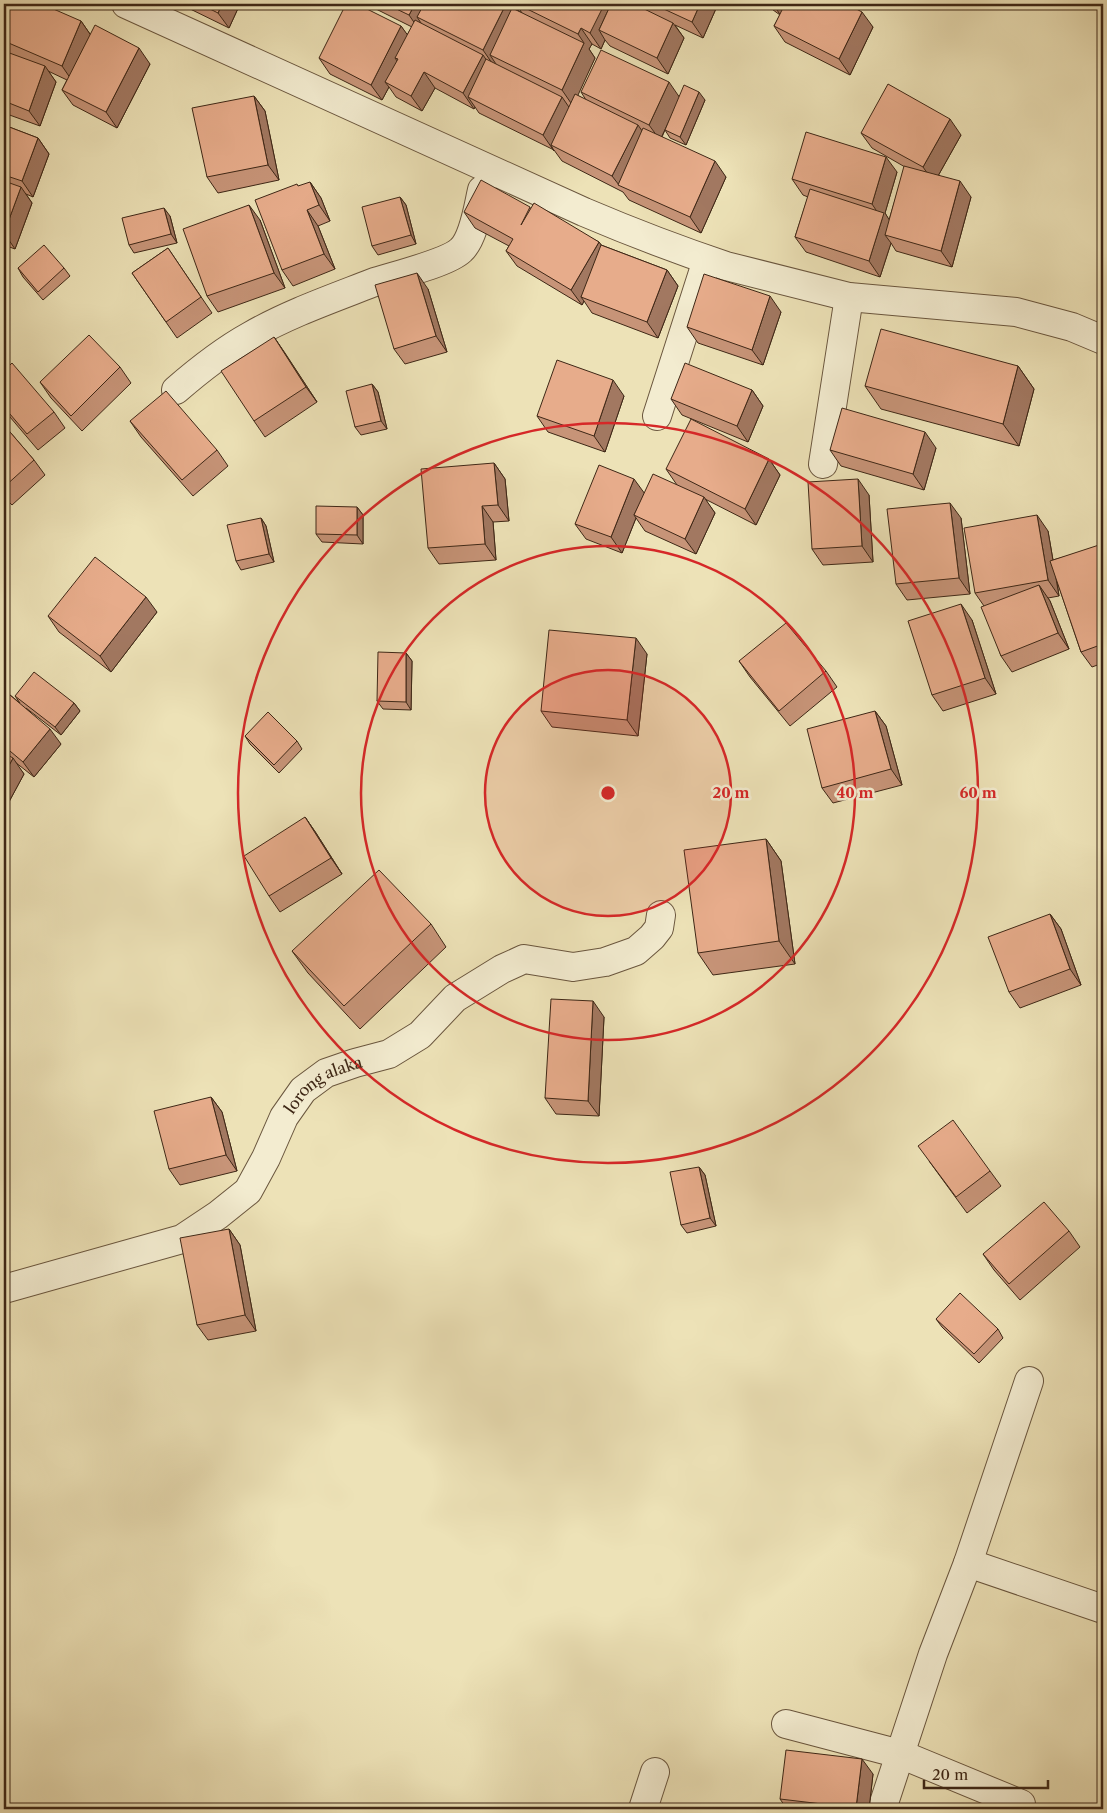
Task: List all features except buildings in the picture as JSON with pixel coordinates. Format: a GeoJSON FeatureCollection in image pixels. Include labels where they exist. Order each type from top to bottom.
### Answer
{"type":"FeatureCollection","features":[{"type":"Feature","properties":{"kind":"street"},"geometry":{"type":"LineString","coordinates":[[126,4],[488,169],[639,235],[707,260],[848,297],[1016,312],[1072,326],[1103,340]]}},
{"type":"Feature","properties":{"kind":"street"},"geometry":{"type":"LineString","coordinates":[[176,390],[204,366],[235,344],[263,329],[319,304],[388,278],[453,257],[466,245],[470,236],[488,169]]}},
{"type":"Feature","properties":{"kind":"street"},"geometry":{"type":"LineString","coordinates":[[657,416],[707,260]]}},
{"type":"Feature","properties":{"kind":"street"},"geometry":{"type":"LineString","coordinates":[[823,464],[848,297]]}},
{"type":"Feature","properties":{"kind":"street","name":"lorong alaka"},"geometry":{"type":"LineString","coordinates":[[4,1289],[182,1239],[218,1215],[248,1191],[266,1158],[284,1117],[304,1090],[326,1073],[389,1054],[420,1035],[456,998],[502,969],[524,959],[573,967],[605,962],[636,951],[659,928],[661,915]]}},
{"type":"Feature","properties":{"kind":"street"},"geometry":{"type":"LineString","coordinates":[[882,1809],[933,1654],[968,1563],[1029,1381]]}},
{"type":"Feature","properties":{"kind":"street"},"geometry":{"type":"LineString","coordinates":[[968,1563],[1103,1609]]}},
{"type":"Feature","properties":{"kind":"street"},"geometry":{"type":"LineString","coordinates":[[786,1724],[900,1754],[1024,1808]]}},
{"type":"Feature","properties":{"kind":"street"},"geometry":{"type":"LineString","coordinates":[[643,1809],[655,1772]]}}]}
